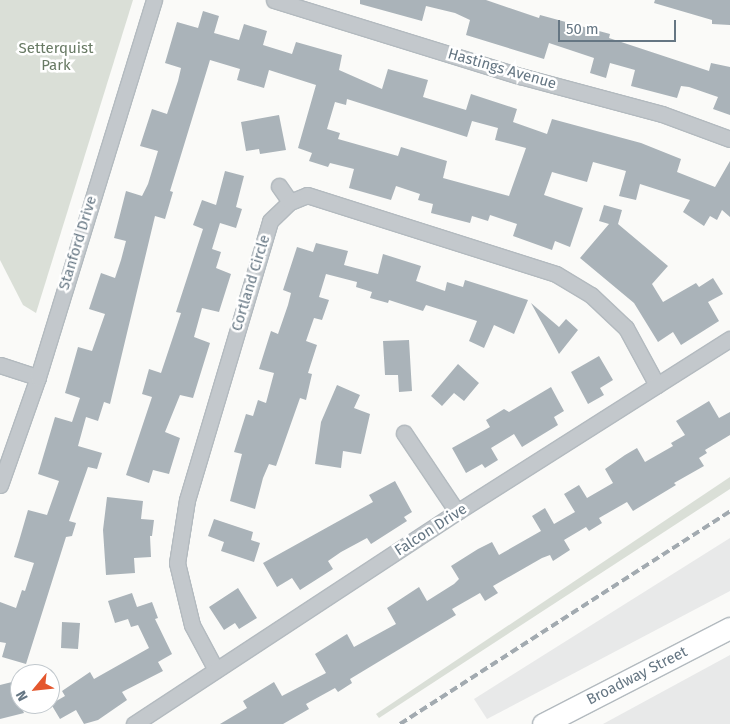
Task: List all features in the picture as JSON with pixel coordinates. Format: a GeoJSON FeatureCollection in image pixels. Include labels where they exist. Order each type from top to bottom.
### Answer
{"type":"FeatureCollection","features":[{"type":"Feature","properties":{"kind":"main road","name":"Broadway Street"},"geometry":{"type":"LineString","coordinates":[[543,724],[730,628]]}},
{"type":"Feature","properties":{"kind":"street","name":"Stanford Drive"},"geometry":{"type":"LineString","coordinates":[[0,485],[38,377],[154,0]]}},
{"type":"Feature","properties":{"kind":"street","name":"Hastings Avenue"},"geometry":{"type":"LineString","coordinates":[[274,0],[520,76],[662,114],[730,140]]}},
{"type":"Feature","properties":{"kind":"street"},"geometry":{"type":"LineString","coordinates":[[279,186],[290,202],[307,195],[556,274],[591,295],[626,328],[657,385]]}},
{"type":"Feature","properties":{"kind":"street","name":"Cortland Circle"},"geometry":{"type":"LineString","coordinates":[[216,670],[192,625],[184,604],[178,563],[180,545],[188,500],[270,221],[290,202]]}},
{"type":"Feature","properties":{"kind":"street","name":"Falcon Drive"},"geometry":{"type":"LineString","coordinates":[[134,724],[457,512],[730,339]]}},
{"type":"Feature","properties":{"kind":"street"},"geometry":{"type":"LineString","coordinates":[[0,366],[38,377]]}},
{"type":"Feature","properties":{"kind":"street"},"geometry":{"type":"LineString","coordinates":[[404,433],[457,512]]}},
{"type":"Feature","properties":{"kind":"shaded area"},"geometry":{"type":"Polygon","coordinates":[[[730,538],[730,591],[487,719],[474,699],[730,538]]]}},
{"type":"Feature","properties":{"kind":"shaded area"},"geometry":{"type":"Polygon","coordinates":[[[730,655],[730,724],[603,724],[730,655]]]}},
{"type":"Feature","properties":{"kind":"green space","name":"Setterquist Park"},"geometry":{"type":"Polygon","coordinates":[[[0,0],[133,0],[36,313],[23,305],[0,260],[0,0]]]}},
{"type":"Feature","properties":{"kind":"green space"},"geometry":{"type":"Polygon","coordinates":[[[730,477],[730,489],[379,718],[376,714],[730,477]]]}},
{"type":"Feature","properties":{"kind":"building"},"geometry":{"type":"Polygon","coordinates":[[[360,0],[486,0],[539,18],[540,15],[610,34],[609,38],[709,71],[711,63],[730,67],[730,115],[713,109],[718,97],[689,87],[681,86],[677,98],[631,86],[635,70],[610,63],[606,78],[590,73],[594,58],[549,43],[544,59],[466,35],[470,20],[455,13],[426,6],[422,21],[360,4],[360,0]]]}},
{"type":"Feature","properties":{"kind":"building"},"geometry":{"type":"Polygon","coordinates":[[[655,0],[730,0],[730,25],[712,24],[712,20],[654,3],[655,0]]]}},
{"type":"Feature","properties":{"kind":"building"},"geometry":{"type":"Polygon","coordinates":[[[203,11],[219,16],[214,33],[239,40],[244,24],[267,31],[263,45],[292,54],[296,42],[342,55],[339,70],[382,89],[388,69],[428,80],[423,97],[466,110],[471,94],[517,109],[513,122],[547,134],[552,119],[641,143],[681,159],[677,172],[715,187],[730,161],[730,217],[722,210],[717,220],[710,216],[704,226],[683,212],[690,200],[640,184],[636,200],[619,196],[626,171],[593,162],[587,182],[552,172],[544,195],[583,208],[570,247],[555,241],[552,250],[513,236],[517,224],[490,215],[488,221],[472,216],[470,223],[431,213],[433,204],[418,200],[420,194],[396,186],[391,200],[349,188],[354,169],[330,163],[328,167],[309,161],[312,153],[298,148],[316,85],[269,70],[264,88],[237,80],[240,69],[210,60],[170,191],[173,192],[165,219],[155,216],[110,404],[104,402],[98,421],[86,417],[78,446],[102,453],[97,469],[88,467],[69,521],[76,523],[72,536],[66,537],[26,664],[2,657],[6,643],[0,642],[0,602],[16,608],[22,590],[25,591],[34,563],[14,557],[28,510],[47,515],[59,481],[38,474],[55,417],[72,422],[80,398],[65,393],[78,347],[92,351],[105,314],[89,309],[101,273],[115,278],[121,260],[126,241],[114,238],[126,191],[142,196],[148,184],[158,151],[140,146],[152,109],[167,114],[178,81],[181,68],[165,63],[177,22],[198,28],[203,11]],[[347,99],[346,105],[335,102],[327,129],[340,133],[338,139],[398,156],[401,147],[447,161],[443,178],[509,196],[526,148],[495,140],[498,128],[472,121],[467,137],[347,99]]]}},
{"type":"Feature","properties":{"kind":"building"},"geometry":{"type":"Polygon","coordinates":[[[279,115],[286,150],[260,154],[259,149],[246,151],[241,122],[279,115]]]}},
{"type":"Feature","properties":{"kind":"building"},"geometry":{"type":"Polygon","coordinates":[[[225,171],[244,176],[236,207],[242,209],[236,228],[220,223],[212,249],[221,252],[216,268],[231,274],[219,312],[202,308],[194,337],[210,343],[193,398],[180,395],[165,432],[180,438],[169,474],[153,470],[149,483],[126,475],[152,397],[142,394],[149,369],[161,373],[181,313],[176,312],[203,229],[193,225],[202,200],[216,205],[225,171]]]}},
{"type":"Feature","properties":{"kind":"building"},"geometry":{"type":"Polygon","coordinates":[[[604,205],[622,210],[618,224],[668,266],[652,284],[663,302],[696,283],[699,287],[713,278],[723,294],[708,302],[719,321],[681,345],[673,332],[658,342],[634,303],[580,258],[609,224],[599,221],[604,205]]]}},
{"type":"Feature","properties":{"kind":"building"},"geometry":{"type":"Polygon","coordinates":[[[316,243],[348,251],[344,265],[378,274],[383,254],[421,266],[416,281],[445,291],[447,282],[463,287],[465,280],[528,300],[514,334],[494,325],[484,348],[469,341],[477,321],[426,305],[423,311],[389,300],[388,303],[370,298],[372,292],[356,287],[357,282],[326,274],[319,297],[329,300],[322,320],[314,318],[306,341],[317,345],[308,373],[312,374],[306,400],[300,398],[276,466],[269,464],[263,478],[255,509],[230,501],[242,454],[234,452],[246,414],[253,416],[258,400],[266,403],[274,373],[259,369],[271,331],[278,334],[288,305],[291,293],[283,290],[297,247],[313,252],[316,243]]]}},
{"type":"Feature","properties":{"kind":"building"},"geometry":{"type":"Polygon","coordinates":[[[531,303],[559,327],[566,319],[578,330],[559,354],[531,303]]]}},
{"type":"Feature","properties":{"kind":"building"},"geometry":{"type":"Polygon","coordinates":[[[409,340],[412,391],[399,392],[398,375],[385,375],[383,341],[409,340]]]}},
{"type":"Feature","properties":{"kind":"building"},"geometry":{"type":"Polygon","coordinates":[[[599,356],[613,380],[600,388],[604,395],[588,404],[571,372],[599,356]]]}},
{"type":"Feature","properties":{"kind":"building"},"geometry":{"type":"Polygon","coordinates":[[[458,364],[479,383],[464,401],[454,393],[442,406],[431,396],[458,364]]]}},
{"type":"Feature","properties":{"kind":"building"},"geometry":{"type":"Polygon","coordinates":[[[337,385],[360,395],[354,408],[370,414],[361,454],[343,451],[341,468],[315,464],[321,422],[337,385]]]}},
{"type":"Feature","properties":{"kind":"building"},"geometry":{"type":"Polygon","coordinates":[[[551,387],[564,411],[554,417],[558,425],[522,447],[514,434],[491,448],[498,460],[485,468],[482,464],[466,473],[452,448],[490,427],[486,420],[504,409],[509,412],[551,387]]]}},
{"type":"Feature","properties":{"kind":"building"},"geometry":{"type":"Polygon","coordinates":[[[709,401],[719,418],[730,412],[730,435],[705,450],[707,453],[699,458],[704,466],[674,483],[676,485],[633,511],[627,502],[599,518],[602,523],[589,531],[586,527],[564,540],[570,550],[553,561],[550,555],[542,558],[493,586],[498,593],[485,601],[480,593],[452,609],[456,615],[350,679],[352,683],[338,692],[335,688],[306,704],[309,709],[283,724],[220,724],[247,708],[243,701],[274,682],[282,696],[326,673],[315,654],[347,634],[354,647],[396,624],[387,608],[419,587],[427,601],[454,584],[459,579],[451,566],[478,549],[492,542],[499,555],[541,531],[532,516],[545,508],[554,524],[575,512],[564,494],[579,485],[587,498],[613,483],[605,469],[625,455],[637,448],[645,462],[673,446],[671,443],[685,435],[676,421],[709,401]]]}},
{"type":"Feature","properties":{"kind":"building"},"geometry":{"type":"Polygon","coordinates":[[[395,481],[412,512],[404,517],[407,521],[371,544],[367,538],[341,552],[328,561],[333,569],[300,590],[292,578],[277,587],[263,563],[373,502],[369,495],[395,481]]]}},
{"type":"Feature","properties":{"kind":"building"},"geometry":{"type":"Polygon","coordinates":[[[107,497],[143,501],[141,519],[154,520],[152,536],[150,536],[151,557],[134,558],[135,573],[106,575],[103,530],[107,497]]]}},
{"type":"Feature","properties":{"kind":"building"},"geometry":{"type":"Polygon","coordinates":[[[214,519],[253,532],[251,540],[260,543],[254,562],[221,551],[224,542],[208,536],[214,519]]]}},
{"type":"Feature","properties":{"kind":"building"},"geometry":{"type":"Polygon","coordinates":[[[238,588],[257,618],[239,629],[235,623],[224,630],[209,607],[238,588]]]}},
{"type":"Feature","properties":{"kind":"building"},"geometry":{"type":"Polygon","coordinates":[[[132,593],[137,607],[152,602],[158,618],[155,619],[172,654],[158,662],[163,671],[122,692],[127,700],[98,720],[84,724],[76,710],[60,719],[57,714],[60,714],[60,699],[65,696],[62,691],[90,672],[94,679],[149,648],[138,625],[131,627],[128,619],[115,623],[108,601],[132,593]]]}},
{"type":"Feature","properties":{"kind":"building"},"geometry":{"type":"Polygon","coordinates":[[[62,622],[80,623],[78,649],[61,648],[62,622]]]}},
{"type":"Feature","properties":{"kind":"building"},"geometry":{"type":"Polygon","coordinates":[[[10,682],[10,714],[20,714],[0,719],[0,685],[10,682]]]}},
{"type":"Feature","properties":{"kind":"railway"},"geometry":{"type":"LineString","coordinates":[[400,724],[730,511]]}}]}
